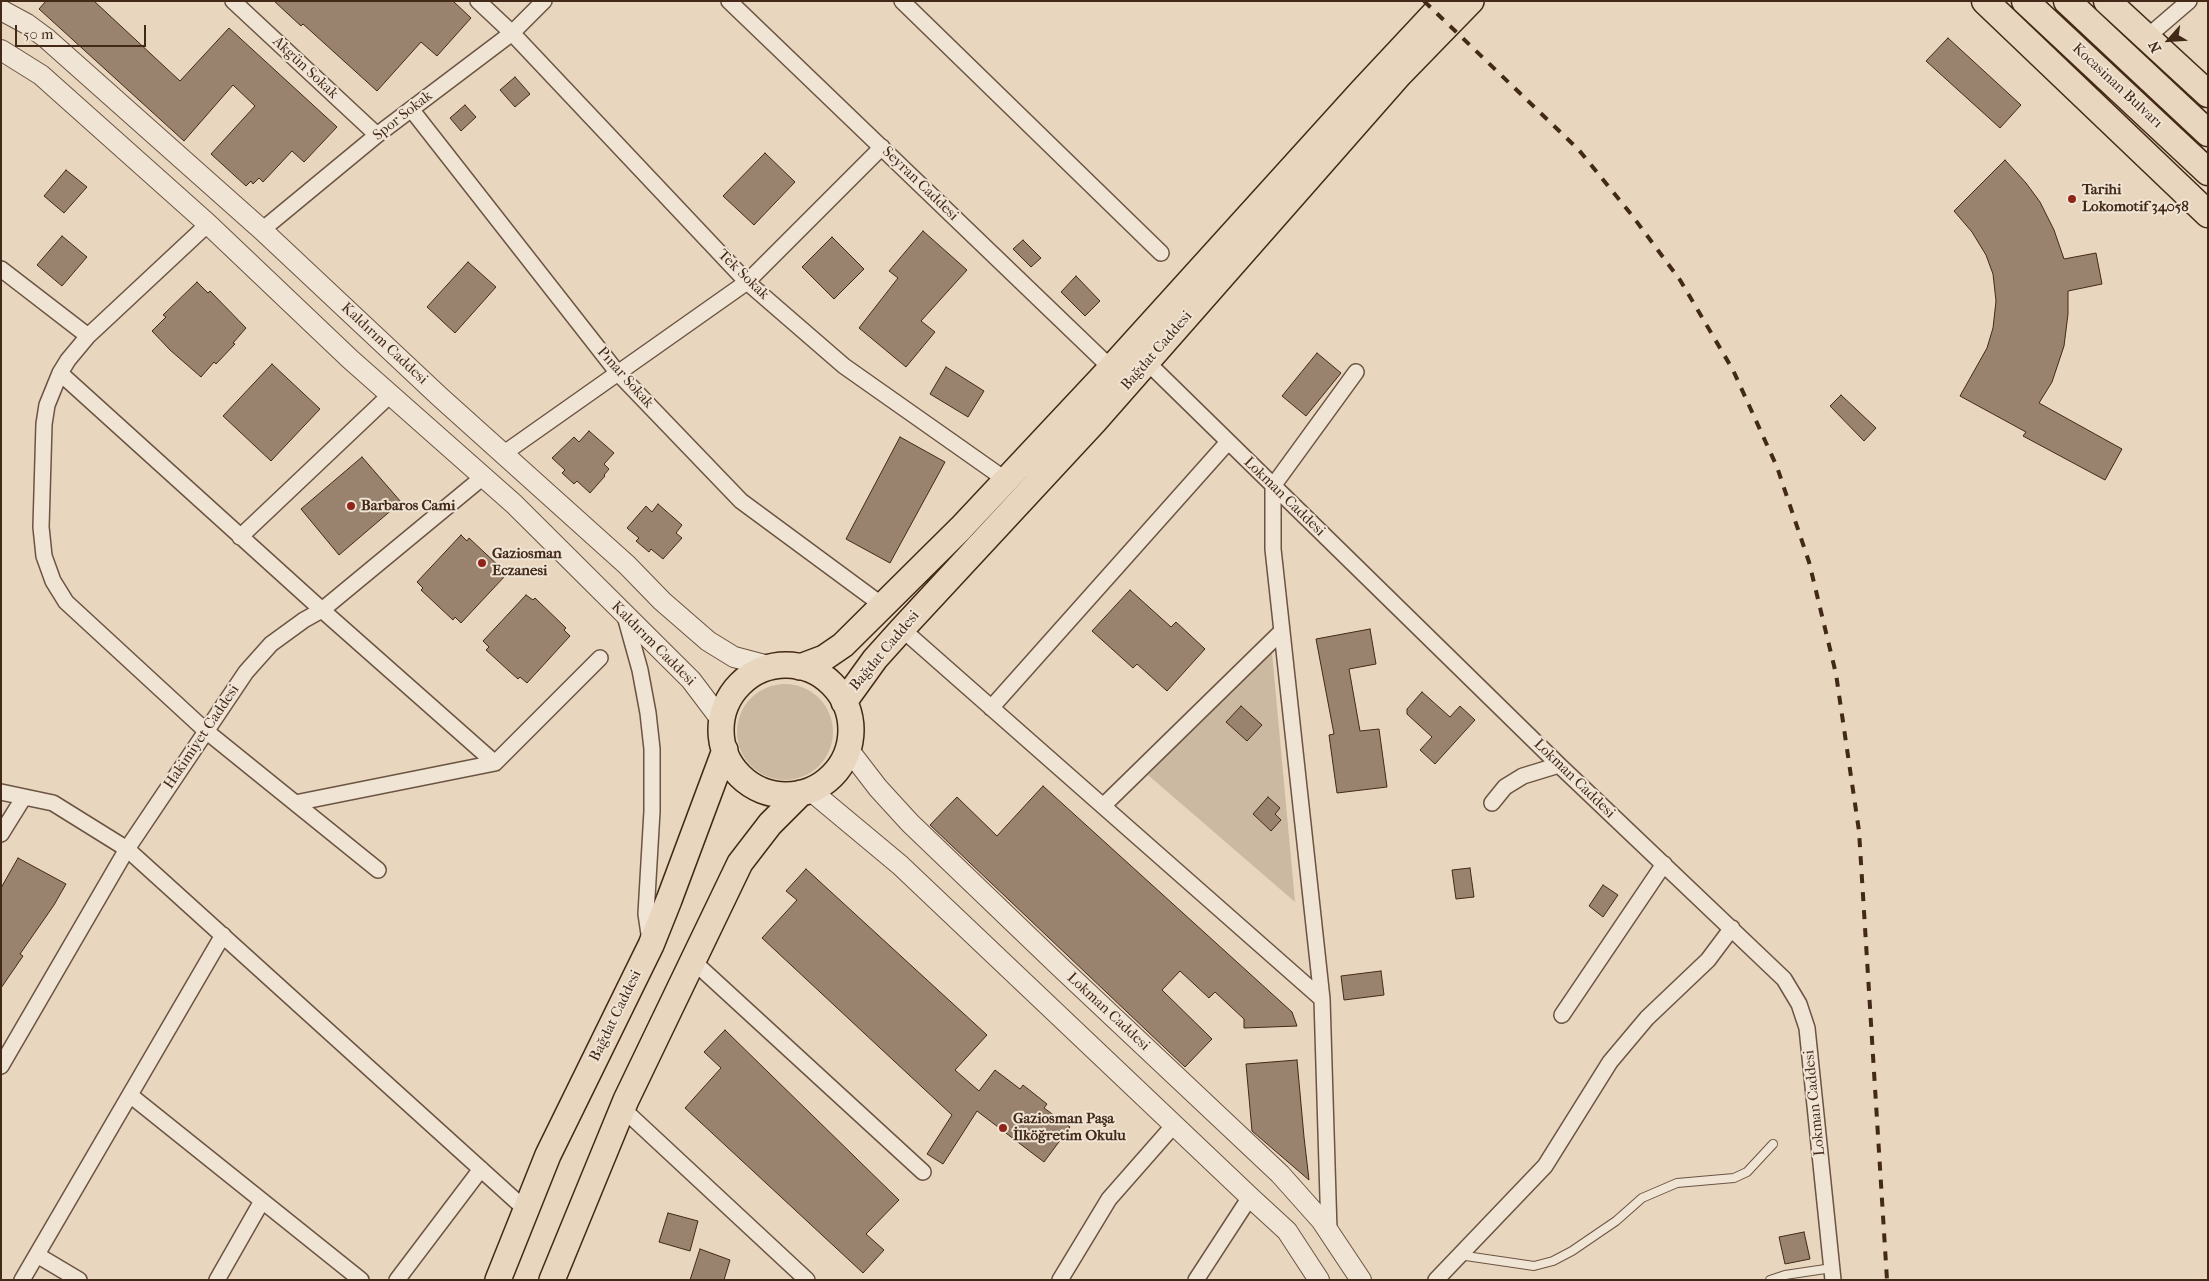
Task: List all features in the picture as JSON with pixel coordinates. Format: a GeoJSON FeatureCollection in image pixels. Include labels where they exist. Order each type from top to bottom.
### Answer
{"type":"FeatureCollection","features":[{"type":"Feature","properties":{"kind":"highway"},"geometry":{"type":"LineString","coordinates":[[1985,1],[2208,214]]}},
{"type":"Feature","properties":{"kind":"highway","name":"Kocasinan Bulvarı"},"geometry":{"type":"LineString","coordinates":[[2025,1],[2208,172]]}},
{"type":"Feature","properties":{"kind":"highway","name":"Kocasinan Bulvarı"},"geometry":{"type":"LineString","coordinates":[[2066,1],[2208,132]]}},
{"type":"Feature","properties":{"kind":"highway"},"geometry":{"type":"LineString","coordinates":[[2107,1],[2208,94]]}},
{"type":"Feature","properties":{"kind":"main road","name":"Bağdat Caddesi"},"geometry":{"type":"LineString","coordinates":[[800,667],[833,652],[1006,480],[1111,368],[1355,98],[1446,1]]}},
{"type":"Feature","properties":{"kind":"main road","name":"Bağdat Caddesi"},"geometry":{"type":"LineString","coordinates":[[844,702],[870,665],[902,629],[1094,422],[1399,75],[1471,1]]}},
{"type":"Feature","properties":{"kind":"main road"},"geometry":{"type":"LineString","coordinates":[[552,1280],[622,1108],[740,864],[770,824],[806,792],[834,774],[848,749],[851,730],[848,711],[840,694],[826,680],[800,667],[772,667],[754,674],[739,686],[728,702],[722,721],[725,750],[733,767],[754,786],[772,794],[792,795],[806,792]]}},
{"type":"Feature","properties":{"kind":"main road","name":"Bağdat Caddesi"},"geometry":{"type":"LineString","coordinates":[[498,1280],[548,1155],[651,945],[725,750]]}},
{"type":"Feature","properties":{"kind":"street","name":"Akgün Sokak"},"geometry":{"type":"LineString","coordinates":[[233,1],[377,136]]}},
{"type":"Feature","properties":{"kind":"street","name":"Tek Sokak"},"geometry":{"type":"LineString","coordinates":[[478,1],[512,33],[747,282],[844,366],[1006,480]]}},
{"type":"Feature","properties":{"kind":"street","name":"Spor Sokak"},"geometry":{"type":"LineString","coordinates":[[262,230],[412,108],[512,33],[544,1]]}},
{"type":"Feature","properties":{"kind":"street","name":"Seyran Caddesi"},"geometry":{"type":"LineString","coordinates":[[729,1],[1111,368]]}},
{"type":"Feature","properties":{"kind":"street"},"geometry":{"type":"LineString","coordinates":[[902,1],[1162,253]]}},
{"type":"Feature","properties":{"kind":"street"},"geometry":{"type":"LineString","coordinates":[[2146,38],[2189,1]]}},
{"type":"Feature","properties":{"kind":"street","name":"Kaldırım Caddesi"},"geometry":{"type":"LineString","coordinates":[[1,10],[27,24],[46,38],[262,230],[708,642],[734,657],[772,667]]}},
{"type":"Feature","properties":{"kind":"street","name":"Kaldırım Caddesi"},"geometry":{"type":"LineString","coordinates":[[1,50],[41,75],[208,224],[350,359],[514,504],[691,680],[722,721]]}},
{"type":"Feature","properties":{"kind":"street","name":"Pınar Sokak"},"geometry":{"type":"LineString","coordinates":[[412,108],[617,372],[740,501],[882,605]]}},
{"type":"Feature","properties":{"kind":"street"},"geometry":{"type":"LineString","coordinates":[[503,454],[747,282],[882,147]]}},
{"type":"Feature","properties":{"kind":"street"},"geometry":{"type":"LineString","coordinates":[[208,224],[88,336],[60,373],[47,405],[44,424],[41,527],[48,569],[66,602],[206,731],[378,870]]}},
{"type":"Feature","properties":{"kind":"street"},"geometry":{"type":"LineString","coordinates":[[1,269],[88,336]]}},
{"type":"Feature","properties":{"kind":"street","name":"Lokman Caddesi"},"geometry":{"type":"LineString","coordinates":[[1147,362],[1558,765],[1732,928],[1784,980],[1799,1004],[1807,1028],[1833,1274]]}},
{"type":"Feature","properties":{"kind":"street"},"geometry":{"type":"LineString","coordinates":[[1329,1231],[1322,999],[1273,549],[1273,486],[1356,372]]}},
{"type":"Feature","properties":{"kind":"street"},"geometry":{"type":"LineString","coordinates":[[60,373],[240,537],[495,763]]}},
{"type":"Feature","properties":{"kind":"street"},"geometry":{"type":"LineString","coordinates":[[240,537],[391,394]]}},
{"type":"Feature","properties":{"kind":"street"},"geometry":{"type":"LineString","coordinates":[[991,708],[1228,442]]}},
{"type":"Feature","properties":{"kind":"street","name":"Hakimiyet Caddesi"},"geometry":{"type":"LineString","coordinates":[[1,1066],[128,849],[206,731],[258,657],[287,631],[322,610],[483,477]]}},
{"type":"Feature","properties":{"kind":"street"},"geometry":{"type":"LineString","coordinates":[[625,616],[640,670],[652,749],[652,811],[646,880],[646,914],[651,945]]}},
{"type":"Feature","properties":{"kind":"street"},"geometry":{"type":"LineString","coordinates":[[902,629],[1322,999]]}},
{"type":"Feature","properties":{"kind":"street"},"geometry":{"type":"LineString","coordinates":[[1103,806],[1282,631]]}},
{"type":"Feature","properties":{"kind":"street"},"geometry":{"type":"LineString","coordinates":[[295,803],[495,763],[600,658]]}},
{"type":"Feature","properties":{"kind":"street","name":"Lokman Caddesi"},"geometry":{"type":"LineString","coordinates":[[848,749],[893,806],[1065,972],[1280,1174],[1329,1231],[1361,1280]]}},
{"type":"Feature","properties":{"kind":"street"},"geometry":{"type":"LineString","coordinates":[[1492,803],[1506,787],[1523,776],[1558,765]]}},
{"type":"Feature","properties":{"kind":"street"},"geometry":{"type":"LineString","coordinates":[[1,792],[53,803],[128,849],[526,1210]]}},
{"type":"Feature","properties":{"kind":"street"},"geometry":{"type":"LineString","coordinates":[[806,792],[900,865],[1250,1197],[1286,1232],[1320,1280]]}},
{"type":"Feature","properties":{"kind":"street"},"geometry":{"type":"LineString","coordinates":[[1,834],[24,797]]}},
{"type":"Feature","properties":{"kind":"street"},"geometry":{"type":"LineString","coordinates":[[1562,1015],[1664,864]]}},
{"type":"Feature","properties":{"kind":"street"},"geometry":{"type":"LineString","coordinates":[[1436,1280],[1546,1166],[1610,1062],[1647,1018],[1708,960],[1732,928]]}},
{"type":"Feature","properties":{"kind":"street"},"geometry":{"type":"LineString","coordinates":[[22,1280],[223,936]]}},
{"type":"Feature","properties":{"kind":"street"},"geometry":{"type":"LineString","coordinates":[[693,961],[924,1172]]}},
{"type":"Feature","properties":{"kind":"street"},"geometry":{"type":"LineString","coordinates":[[130,1095],[361,1280]]}},
{"type":"Feature","properties":{"kind":"street"},"geometry":{"type":"LineString","coordinates":[[622,1108],[807,1280]]}},
{"type":"Feature","properties":{"kind":"street"},"geometry":{"type":"LineString","coordinates":[[1060,1280],[1109,1199],[1174,1125]]}},
{"type":"Feature","properties":{"kind":"street"},"geometry":{"type":"LineString","coordinates":[[397,1280],[481,1169]]}},
{"type":"Feature","properties":{"kind":"street"},"geometry":{"type":"LineString","coordinates":[[1196,1280],[1250,1197]]}},
{"type":"Feature","properties":{"kind":"street"},"geometry":{"type":"LineString","coordinates":[[217,1280],[262,1201]]}},
{"type":"Feature","properties":{"kind":"street"},"geometry":{"type":"LineString","coordinates":[[37,1255],[79,1280]]}},
{"type":"Feature","properties":{"kind":"lane"},"geometry":{"type":"LineString","coordinates":[[1459,1255],[1534,1266],[1553,1261],[1572,1252],[1616,1220],[1642,1198],[1677,1183],[1734,1178],[1747,1172],[1773,1144]]}},
{"type":"Feature","properties":{"kind":"lane"},"geometry":{"type":"LineString","coordinates":[[1770,1280],[1786,1275],[1833,1274]]}},
{"type":"Feature","properties":{"kind":"shaded area"},"geometry":{"type":"Polygon","coordinates":[[[1271,642],[1295,902],[1148,775],[1271,642]]]}},
{"type":"Feature","properties":{"kind":"shaded area"},"geometry":{"type":"Polygon","coordinates":[[[785,684],[803,688],[819,698],[829,714],[833,732],[829,750],[819,766],[803,776],[785,780],[767,776],[751,766],[741,750],[737,732],[741,714],[751,698],[767,688],[785,684]]]}},
{"type":"Feature","properties":{"kind":"building"},"geometry":{"type":"Polygon","coordinates":[[[46,1],[94,1],[180,81],[229,28],[337,127],[304,162],[292,151],[263,182],[259,178],[253,184],[251,181],[246,186],[211,154],[255,106],[233,85],[184,141],[39,9],[46,1]]]}},
{"type":"Feature","properties":{"kind":"building"},"geometry":{"type":"Polygon","coordinates":[[[274,1],[453,1],[471,18],[437,56],[421,42],[377,91],[303,24],[301,26],[274,1]]]}},
{"type":"Feature","properties":{"kind":"building"},"geometry":{"type":"Polygon","coordinates":[[[1948,38],[2021,105],[2000,128],[1926,61],[1948,38]]]}},
{"type":"Feature","properties":{"kind":"building"},"geometry":{"type":"Polygon","coordinates":[[[515,77],[530,94],[515,107],[500,90],[515,77]]]}},
{"type":"Feature","properties":{"kind":"building"},"geometry":{"type":"Polygon","coordinates":[[[465,105],[476,117],[461,131],[450,118],[465,105]]]}},
{"type":"Feature","properties":{"kind":"building"},"geometry":{"type":"Polygon","coordinates":[[[765,153],[795,182],[754,225],[723,196],[765,153]]]}},
{"type":"Feature","properties":{"kind":"building"},"geometry":{"type":"Polygon","coordinates":[[[2005,160],[2040,202],[2054,230],[2064,259],[2096,253],[2102,284],[2068,291],[2068,314],[2064,346],[2052,382],[2039,403],[2122,449],[2105,480],[2023,436],[2026,432],[1960,396],[1987,348],[1993,328],[1996,301],[1993,274],[1986,255],[1972,232],[1954,211],[2005,160]]]}},
{"type":"Feature","properties":{"kind":"building"},"geometry":{"type":"Polygon","coordinates":[[[66,170],[87,187],[64,213],[44,196],[66,170]]]}},
{"type":"Feature","properties":{"kind":"building"},"geometry":{"type":"Polygon","coordinates":[[[923,231],[967,270],[921,321],[935,332],[906,367],[859,328],[898,278],[889,271],[923,231]]]}},
{"type":"Feature","properties":{"kind":"building"},"geometry":{"type":"Polygon","coordinates":[[[62,236],[87,257],[62,286],[37,265],[62,236]]]}},
{"type":"Feature","properties":{"kind":"building"},"geometry":{"type":"Polygon","coordinates":[[[832,237],[864,269],[834,299],[802,267],[832,237]]]}},
{"type":"Feature","properties":{"kind":"building"},"geometry":{"type":"Polygon","coordinates":[[[1023,240],[1041,258],[1031,267],[1013,249],[1023,240]]]}},
{"type":"Feature","properties":{"kind":"building"},"geometry":{"type":"Polygon","coordinates":[[[468,262],[496,287],[455,333],[427,307],[468,262]]]}},
{"type":"Feature","properties":{"kind":"building"},"geometry":{"type":"Polygon","coordinates":[[[1076,276],[1100,301],[1085,316],[1061,292],[1076,276]]]}},
{"type":"Feature","properties":{"kind":"building"},"geometry":{"type":"Polygon","coordinates":[[[197,282],[208,293],[210,291],[246,328],[233,343],[235,344],[216,364],[214,362],[201,377],[170,350],[152,331],[166,317],[163,315],[197,282]]]}},
{"type":"Feature","properties":{"kind":"building"},"geometry":{"type":"Polygon","coordinates":[[[1317,353],[1341,373],[1306,416],[1282,396],[1317,353]]]}},
{"type":"Feature","properties":{"kind":"building"},"geometry":{"type":"Polygon","coordinates":[[[272,364],[320,409],[271,461],[223,416],[272,364]]]}},
{"type":"Feature","properties":{"kind":"building"},"geometry":{"type":"Polygon","coordinates":[[[946,367],[984,391],[968,417],[930,394],[946,367]]]}},
{"type":"Feature","properties":{"kind":"building"},"geometry":{"type":"Polygon","coordinates":[[[1841,395],[1876,428],[1864,441],[1830,406],[1841,395]]]}},
{"type":"Feature","properties":{"kind":"building"},"geometry":{"type":"Polygon","coordinates":[[[589,431],[614,453],[604,464],[609,469],[605,476],[590,493],[577,481],[574,484],[562,473],[565,470],[552,458],[574,437],[579,442],[589,431]]]}},
{"type":"Feature","properties":{"kind":"building"},"geometry":{"type":"Polygon","coordinates":[[[900,437],[945,462],[890,563],[846,539],[900,437]]]}},
{"type":"Feature","properties":{"kind":"building","name":"Barbaros Cami"},"geometry":{"type":"Polygon","coordinates":[[[362,457],[401,502],[339,555],[301,509],[362,457]]]}},
{"type":"Feature","properties":{"kind":"building"},"geometry":{"type":"Polygon","coordinates":[[[658,504],[682,525],[676,533],[682,538],[663,559],[651,549],[649,552],[636,541],[639,538],[627,528],[646,506],[652,512],[658,504]]]}},
{"type":"Feature","properties":{"kind":"building"},"geometry":{"type":"Polygon","coordinates":[[[461,535],[467,541],[469,538],[501,568],[499,570],[505,576],[461,623],[455,617],[453,620],[421,590],[423,588],[417,582],[461,535]]]}},
{"type":"Feature","properties":{"kind":"building"},"geometry":{"type":"Polygon","coordinates":[[[1130,590],[1171,627],[1176,622],[1205,649],[1167,691],[1137,664],[1133,668],[1092,631],[1130,590]]]}},
{"type":"Feature","properties":{"kind":"building"},"geometry":{"type":"Polygon","coordinates":[[[526,595],[533,600],[535,598],[566,628],[564,630],[570,636],[527,683],[520,677],[518,679],[486,650],[489,647],[483,641],[526,595]]]}},
{"type":"Feature","properties":{"kind":"building"},"geometry":{"type":"Polygon","coordinates":[[[1370,629],[1376,664],[1349,669],[1360,731],[1379,729],[1387,787],[1337,793],[1329,735],[1334,734],[1316,639],[1370,629]]]}},
{"type":"Feature","properties":{"kind":"building"},"geometry":{"type":"Polygon","coordinates":[[[1422,692],[1450,717],[1460,706],[1475,720],[1435,764],[1420,750],[1432,737],[1407,714],[1407,709],[1422,692]]]}},
{"type":"Feature","properties":{"kind":"building"},"geometry":{"type":"Polygon","coordinates":[[[1241,706],[1262,725],[1247,741],[1226,722],[1241,706]]]}},
{"type":"Feature","properties":{"kind":"building"},"geometry":{"type":"Polygon","coordinates":[[[1043,786],[1292,1012],[1297,1026],[1244,1028],[1244,1019],[1215,992],[1209,998],[1180,971],[1162,990],[1212,1039],[1185,1067],[930,825],[957,797],[997,836],[1043,786]]]}},
{"type":"Feature","properties":{"kind":"building"},"geometry":{"type":"Polygon","coordinates":[[[1268,797],[1280,808],[1275,814],[1281,820],[1271,831],[1253,814],[1268,797]]]}},
{"type":"Feature","properties":{"kind":"building"},"geometry":{"type":"Polygon","coordinates":[[[18,858],[66,884],[54,905],[20,954],[23,956],[1,988],[1,888],[18,858]]]}},
{"type":"Feature","properties":{"kind":"building"},"geometry":{"type":"Polygon","coordinates":[[[1470,868],[1474,897],[1456,899],[1452,870],[1470,868]]]}},
{"type":"Feature","properties":{"kind":"building"},"geometry":{"type":"Polygon","coordinates":[[[806,869],[987,1035],[955,1070],[979,1091],[995,1070],[1020,1089],[1023,1085],[1047,1104],[1044,1108],[1070,1127],[1044,1162],[977,1111],[943,1164],[927,1154],[952,1115],[762,938],[797,900],[786,891],[806,869]]]}},
{"type":"Feature","properties":{"kind":"building"},"geometry":{"type":"Polygon","coordinates":[[[1603,885],[1618,895],[1603,917],[1589,906],[1603,885]]]}},
{"type":"Feature","properties":{"kind":"building"},"geometry":{"type":"Polygon","coordinates":[[[1381,971],[1384,995],[1344,1000],[1341,976],[1381,971]]]}},
{"type":"Feature","properties":{"kind":"building"},"geometry":{"type":"Polygon","coordinates":[[[725,1030],[899,1200],[866,1234],[884,1250],[863,1273],[685,1108],[721,1068],[704,1052],[725,1030]]]}},
{"type":"Feature","properties":{"kind":"building"},"geometry":{"type":"Polygon","coordinates":[[[1297,1060],[1309,1180],[1252,1131],[1246,1064],[1297,1060]]]}},
{"type":"Feature","properties":{"kind":"building"},"geometry":{"type":"Polygon","coordinates":[[[668,1213],[698,1221],[690,1251],[659,1242],[668,1213]]]}},
{"type":"Feature","properties":{"kind":"building"},"geometry":{"type":"Polygon","coordinates":[[[1804,1232],[1810,1259],[1785,1264],[1779,1237],[1804,1232]]]}},
{"type":"Feature","properties":{"kind":"building"},"geometry":{"type":"Polygon","coordinates":[[[700,1249],[730,1260],[724,1280],[690,1280],[700,1249]]]}},
{"type":"Feature","properties":{"kind":"railway"},"geometry":{"type":"LineString","coordinates":[[1424,1],[1578,149],[1631,214],[1680,280],[1733,370],[1777,467],[1809,562],[1836,674],[1859,831],[1887,1280]]}},
{"type":"Feature","properties":{"kind":"place","name":"Tarihi Lokomotif 34058"},"geometry":{"type":"Point","coordinates":[2072,199]}},
{"type":"Feature","properties":{"kind":"place","name":"Barbaros Cami"},"geometry":{"type":"Point","coordinates":[351,506]}},
{"type":"Feature","properties":{"kind":"place","name":"Gaziosman Eczanesi"},"geometry":{"type":"Point","coordinates":[482,563]}},
{"type":"Feature","properties":{"kind":"place","name":"Gaziosman Paşa İlköğretim Okulu"},"geometry":{"type":"Point","coordinates":[1003,1128]}}]}
